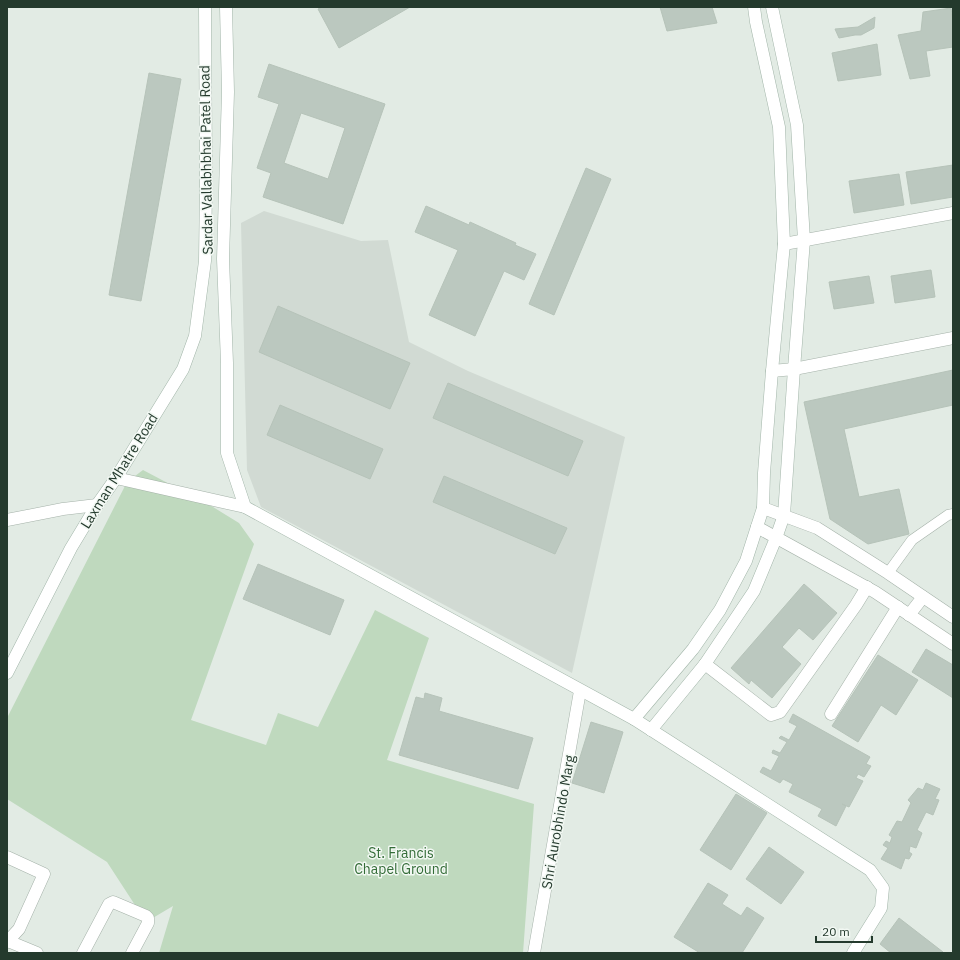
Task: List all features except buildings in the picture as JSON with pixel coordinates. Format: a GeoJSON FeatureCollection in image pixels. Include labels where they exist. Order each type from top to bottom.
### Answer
{"type":"FeatureCollection","features":[{"type":"Feature","properties":{"kind":"street","name":"Sardar Vallabhbhai Patel Road"},"geometry":{"type":"LineString","coordinates":[[205,7],[205,261],[224,259],[228,92],[226,7]]}},
{"type":"Feature","properties":{"kind":"street"},"geometry":{"type":"LineString","coordinates":[[634,719],[693,649],[720,610],[746,561],[763,508],[764,473],[772,371],[784,244],[778,127],[754,7]]}},
{"type":"Feature","properties":{"kind":"street"},"geometry":{"type":"LineString","coordinates":[[651,730],[705,664],[754,591],[784,515],[804,240],[797,125],[772,7]]}},
{"type":"Feature","properties":{"kind":"street"},"geometry":{"type":"LineString","coordinates":[[784,244],[953,213]]}},
{"type":"Feature","properties":{"kind":"street"},"geometry":{"type":"LineString","coordinates":[[224,259],[227,364],[227,453],[245,507]]}},
{"type":"Feature","properties":{"kind":"street","name":"Laxman Mhatre Road"},"geometry":{"type":"LineString","coordinates":[[7,673],[71,548],[97,505],[116,478],[182,369],[195,336],[205,261]]}},
{"type":"Feature","properties":{"kind":"street"},"geometry":{"type":"LineString","coordinates":[[772,371],[794,369],[953,338]]}},
{"type":"Feature","properties":{"kind":"street"},"geometry":{"type":"LineString","coordinates":[[116,478],[245,507],[580,691],[634,719],[870,870],[883,888],[881,908],[853,953]]}},
{"type":"Feature","properties":{"kind":"street"},"geometry":{"type":"LineString","coordinates":[[7,520],[63,509],[97,505]]}},
{"type":"Feature","properties":{"kind":"street"},"geometry":{"type":"LineString","coordinates":[[763,508],[817,528],[888,572],[953,617]]}},
{"type":"Feature","properties":{"kind":"street"},"geometry":{"type":"LineString","coordinates":[[756,527],[867,587],[953,644]]}},
{"type":"Feature","properties":{"kind":"street"},"geometry":{"type":"LineString","coordinates":[[705,664],[771,715],[780,712],[856,605],[867,587]]}},
{"type":"Feature","properties":{"kind":"street"},"geometry":{"type":"LineString","coordinates":[[909,615],[923,597]]}},
{"type":"Feature","properties":{"kind":"street"},"geometry":{"type":"LineString","coordinates":[[831,714],[898,607]]}},
{"type":"Feature","properties":{"kind":"street","name":"Shri Aurobhindo Marg"},"geometry":{"type":"LineString","coordinates":[[538,952],[580,691]]}},
{"type":"Feature","properties":{"kind":"street"},"geometry":{"type":"LineString","coordinates":[[7,857],[44,874],[19,929],[7,941],[37,953]]}},
{"type":"Feature","properties":{"kind":"street"},"geometry":{"type":"LineString","coordinates":[[83,953],[109,904],[113,902],[148,918],[148,923],[132,953]]}},
{"type":"Feature","properties":{"kind":"lane"},"geometry":{"type":"LineString","coordinates":[[888,572],[912,540],[948,515],[953,514]]}},
{"type":"Feature","properties":{"kind":"shaded area"},"geometry":{"type":"Polygon","coordinates":[[[264,211],[361,241],[388,240],[409,342],[468,371],[625,437],[572,673],[261,507],[247,470],[241,223],[264,211]]]}},
{"type":"Feature","properties":{"kind":"green space","name":"St. Francis Chapel Ground"},"geometry":{"type":"Polygon","coordinates":[[[143,470],[213,507],[239,523],[254,544],[191,720],[266,745],[278,713],[318,727],[375,610],[429,638],[387,760],[534,804],[523,953],[159,953],[173,906],[146,922],[107,862],[7,799],[7,718],[127,482],[143,470]]]}}]}
